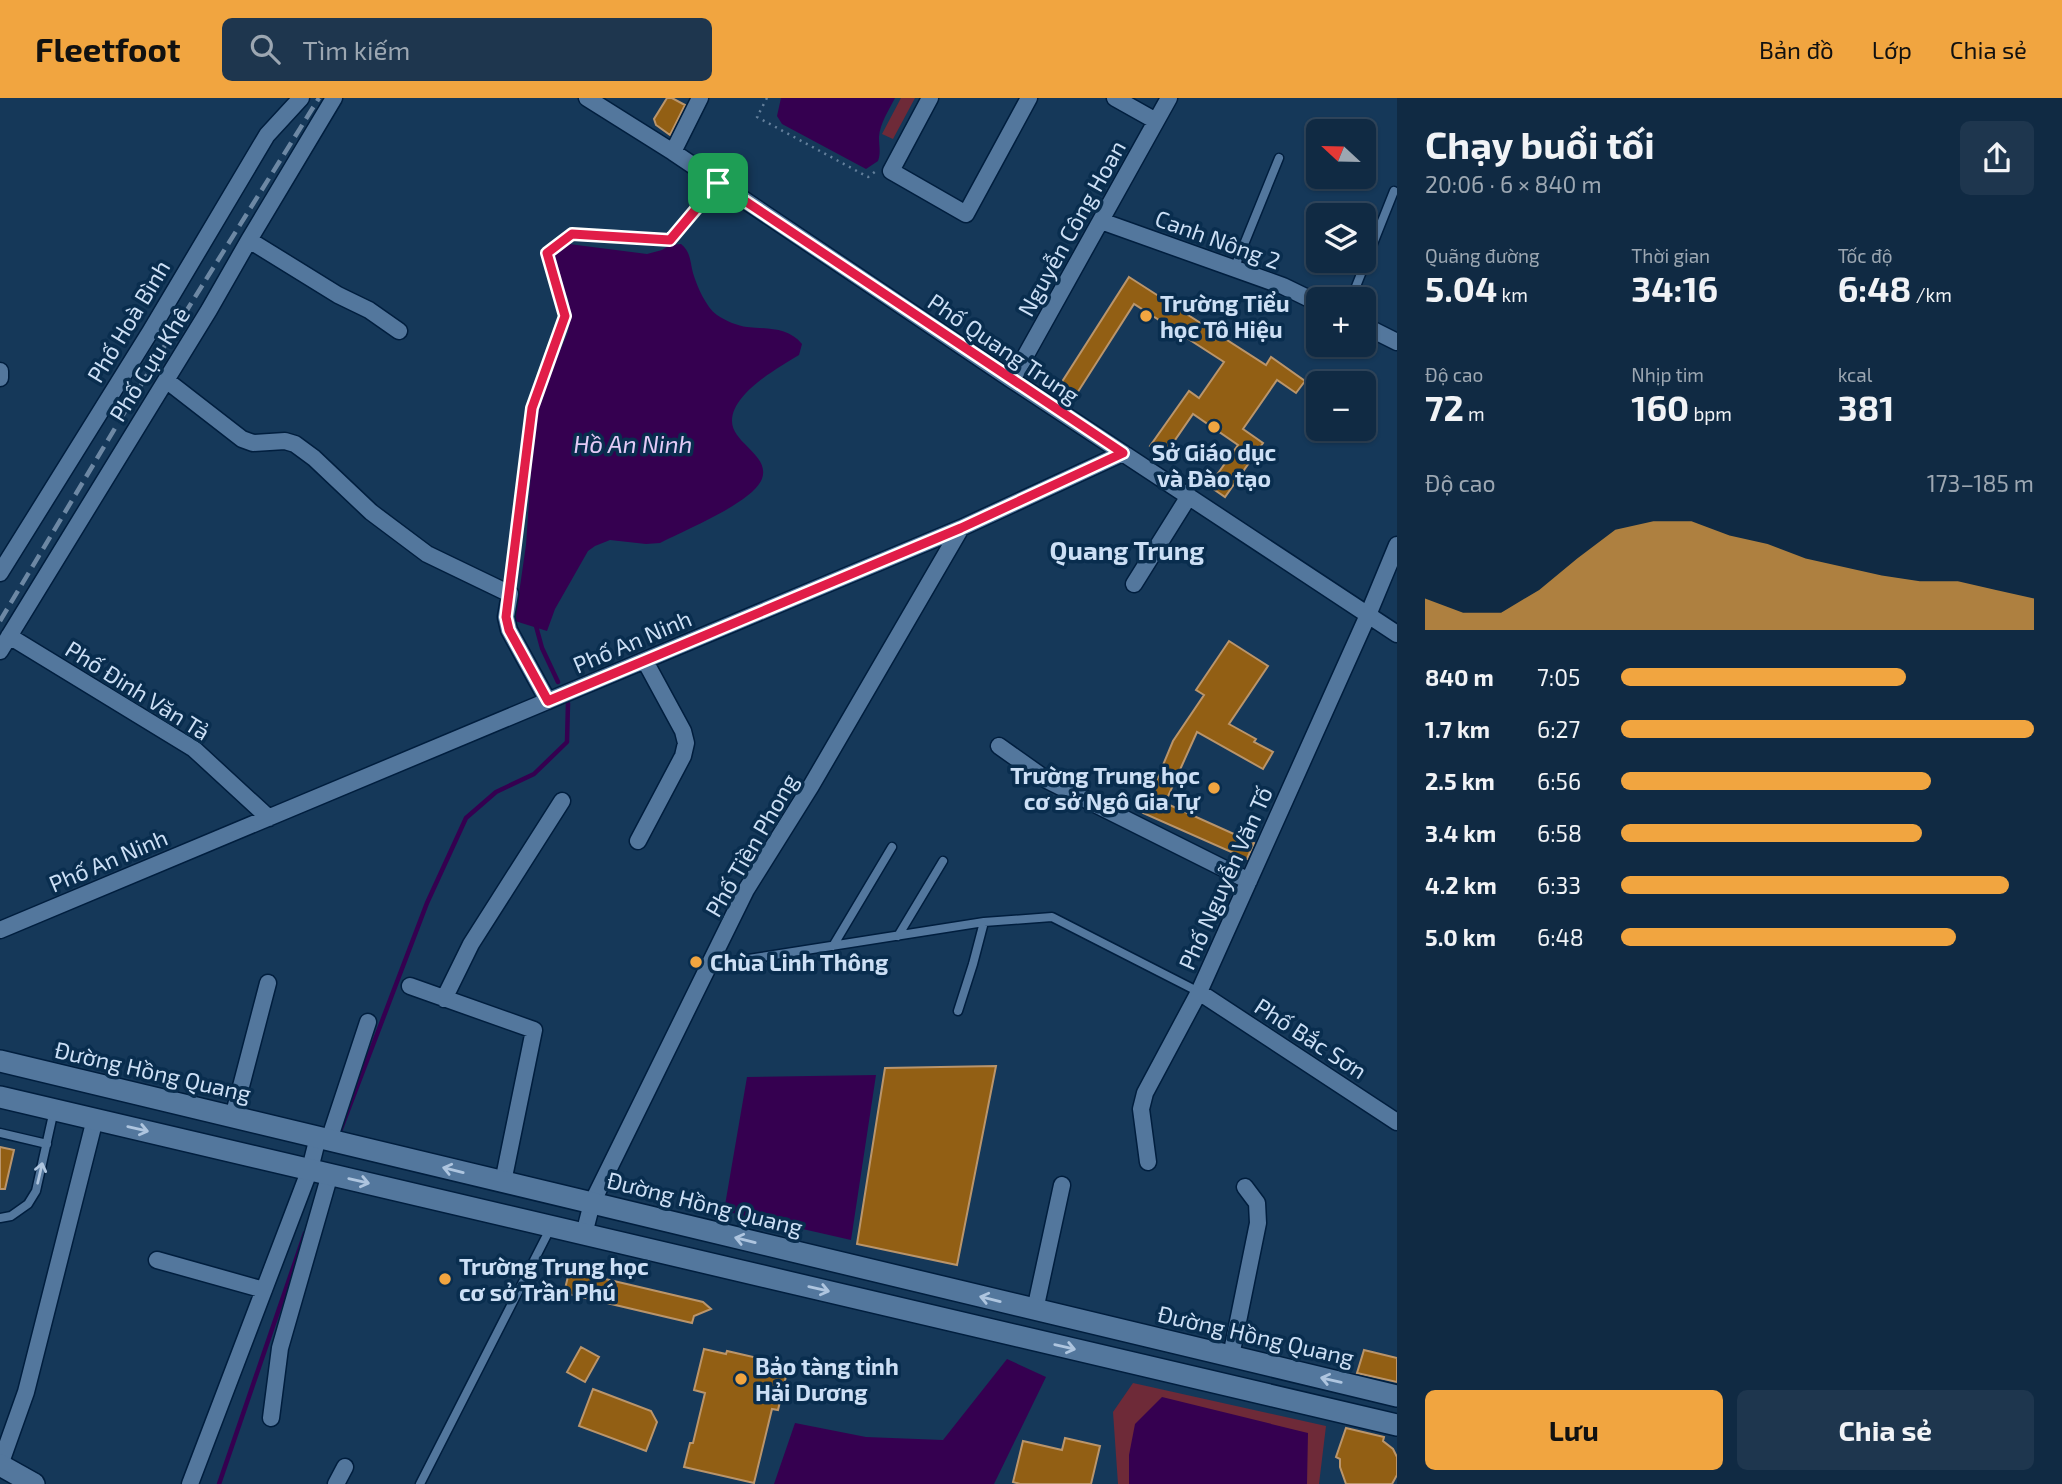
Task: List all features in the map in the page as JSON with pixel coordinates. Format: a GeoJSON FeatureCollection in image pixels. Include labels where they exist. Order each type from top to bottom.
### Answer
{"type":"FeatureCollection","features":[{"type":"Feature","properties":{"kind":"street","name":"Phố Hoà Bình"},"geometry":{"type":"LineString","coordinates":[[0,573],[5,553],[149,332],[267,135],[301,98]]}},
{"type":"Feature","properties":{"kind":"street","name":"Phố Cựu Khê"},"geometry":{"type":"LineString","coordinates":[[0,651],[209,310],[334,98]]}},
{"type":"Feature","properties":{"kind":"street","name":"Phố Quang Trung"},"geometry":{"type":"LineString","coordinates":[[587,98],[673,152],[1397,634]]}},
{"type":"Feature","properties":{"kind":"street"},"geometry":{"type":"LineString","coordinates":[[673,152],[700,98]]}},
{"type":"Feature","properties":{"kind":"street"},"geometry":{"type":"LineString","coordinates":[[930,98],[891,171],[966,214],[1029,98]]}},
{"type":"Feature","properties":{"kind":"street"},"geometry":{"type":"LineString","coordinates":[[1115,98],[1156,121]]}},
{"type":"Feature","properties":{"kind":"street","name":"Nguyễn Công Hoan"},"geometry":{"type":"LineString","coordinates":[[1012,380],[1169,98]]}},
{"type":"Feature","properties":{"kind":"street","name":"Canh Nông 2"},"geometry":{"type":"LineString","coordinates":[[1101,220],[1283,286],[1306,297]]}},
{"type":"Feature","properties":{"kind":"street"},"geometry":{"type":"LineString","coordinates":[[249,240],[338,295],[369,310],[399,331]]}},
{"type":"Feature","properties":{"kind":"street"},"geometry":{"type":"LineString","coordinates":[[1376,332],[1397,342]]}},
{"type":"Feature","properties":{"kind":"street"},"geometry":{"type":"LineString","coordinates":[[0,371],[0,378]]}},
{"type":"Feature","properties":{"kind":"street"},"geometry":{"type":"LineString","coordinates":[[166,380],[242,439],[253,443],[285,441],[295,444],[372,512],[427,554],[510,594],[506,617],[509,630],[548,701]]}},
{"type":"Feature","properties":{"kind":"street","name":"Phố An Ninh"},"geometry":{"type":"LineString","coordinates":[[0,930],[961,528],[1123,453]]}},
{"type":"Feature","properties":{"kind":"street"},"geometry":{"type":"LineString","coordinates":[[1134,584],[1189,496]]}},
{"type":"Feature","properties":{"kind":"street","name":"Phố Tiền Phong"},"geometry":{"type":"LineString","coordinates":[[584,1234],[592,1203],[746,890],[811,786],[961,528]]}},
{"type":"Feature","properties":{"kind":"street","name":"Phố Nguyễn Văn Tố"},"geometry":{"type":"LineString","coordinates":[[1148,1162],[1142,1114],[1145,1093],[1199,992],[1397,545]]}},
{"type":"Feature","properties":{"kind":"street","name":"Phố Đinh Văn Tả"},"geometry":{"type":"LineString","coordinates":[[9,636],[194,748],[269,818]]}},
{"type":"Feature","properties":{"kind":"street"},"geometry":{"type":"LineString","coordinates":[[638,841],[683,756],[686,743],[683,731],[645,661]]}},
{"type":"Feature","properties":{"kind":"street"},"geometry":{"type":"LineString","coordinates":[[999,746],[1046,780],[1249,881]]}},
{"type":"Feature","properties":{"kind":"street"},"geometry":{"type":"LineString","coordinates":[[444,999],[471,944],[562,802]]}},
{"type":"Feature","properties":{"kind":"street"},"geometry":{"type":"LineString","coordinates":[[233,1117],[268,983]]}},
{"type":"Feature","properties":{"kind":"street"},"geometry":{"type":"LineString","coordinates":[[410,986],[534,1030],[503,1182]]}},
{"type":"Feature","properties":{"kind":"street","name":"Phố Bắc Sơn"},"geometry":{"type":"LineString","coordinates":[[1199,992],[1397,1122]]}},
{"type":"Feature","properties":{"kind":"street"},"geometry":{"type":"LineString","coordinates":[[271,1418],[280,1348],[320,1172],[324,1139],[368,1021]]}},
{"type":"Feature","properties":{"kind":"street","name":"Đường Hồng Quang"},"geometry":{"type":"LineString","coordinates":[[0,1061],[1397,1396]]}},
{"type":"Feature","properties":{"kind":"street"},"geometry":{"type":"LineString","coordinates":[[0,1097],[1397,1425]]}},
{"type":"Feature","properties":{"kind":"street"},"geometry":{"type":"LineString","coordinates":[[33,1484],[0,1465],[26,1392],[95,1119]]}},
{"type":"Feature","properties":{"kind":"street"},"geometry":{"type":"LineString","coordinates":[[190,1484],[264,1290],[320,1172]]}},
{"type":"Feature","properties":{"kind":"street"},"geometry":{"type":"LineString","coordinates":[[1035,1310],[1062,1185]]}},
{"type":"Feature","properties":{"kind":"street"},"geometry":{"type":"LineString","coordinates":[[1231,1356],[1258,1223],[1257,1203],[1245,1187]]}},
{"type":"Feature","properties":{"kind":"street"},"geometry":{"type":"LineString","coordinates":[[770,1278],[778,1248]]}},
{"type":"Feature","properties":{"kind":"street"},"geometry":{"type":"LineString","coordinates":[[157,1261],[264,1290]]}},
{"type":"Feature","properties":{"kind":"street"},"geometry":{"type":"LineString","coordinates":[[1101,1356],[1110,1327]]}},
{"type":"Feature","properties":{"kind":"street"},"geometry":{"type":"LineString","coordinates":[[336,1484],[345,1467]]}},
{"type":"Feature","properties":{"kind":"lane"},"geometry":{"type":"LineString","coordinates":[[1234,269],[1279,158]]}},
{"type":"Feature","properties":{"kind":"lane"},"geometry":{"type":"LineString","coordinates":[[510,594],[532,408],[565,316],[547,253],[572,234],[670,240],[718,183]]}},
{"type":"Feature","properties":{"kind":"lane"},"geometry":{"type":"LineString","coordinates":[[1356,287],[1394,191]]}},
{"type":"Feature","properties":{"kind":"lane"},"geometry":{"type":"LineString","coordinates":[[833,946],[892,847]]}},
{"type":"Feature","properties":{"kind":"lane"},"geometry":{"type":"LineString","coordinates":[[898,936],[943,861]]}},
{"type":"Feature","properties":{"kind":"lane"},"geometry":{"type":"LineString","coordinates":[[710,965],[984,922],[1052,916],[1199,992]]}},
{"type":"Feature","properties":{"kind":"lane"},"geometry":{"type":"LineString","coordinates":[[958,1011],[974,964],[984,922]]}},
{"type":"Feature","properties":{"kind":"lane"},"geometry":{"type":"LineString","coordinates":[[0,1218],[11,1216],[27,1204],[36,1191],[54,1109]]}},
{"type":"Feature","properties":{"kind":"lane"},"geometry":{"type":"LineString","coordinates":[[0,1133],[47,1144]]}},
{"type":"Feature","properties":{"kind":"lane"},"geometry":{"type":"LineString","coordinates":[[420,1484],[551,1226]]}},
{"type":"Feature","properties":{"kind":"path"},"geometry":{"type":"LineString","coordinates":[[767,98],[757,117],[868,177],[899,157]]}},
{"type":"Feature","properties":{"kind":"shaded area"},"geometry":{"type":"Polygon","coordinates":[[[901,98],[915,98],[893,139],[882,134],[901,98]]]}},
{"type":"Feature","properties":{"kind":"shaded area"},"geometry":{"type":"Polygon","coordinates":[[[1133,1383],[1326,1426],[1319,1484],[1118,1484],[1113,1412],[1133,1383]]]}},
{"type":"Feature","properties":{"kind":"water"},"geometry":{"type":"Polygon","coordinates":[[[781,98],[895,98],[881,127],[878,161],[866,169],[782,124],[777,116],[781,98]]]}},
{"type":"Feature","properties":{"kind":"water","name":"Hồ An Ninh"},"geometry":{"type":"Polygon","coordinates":[[[569,244],[647,254],[670,245],[681,244],[688,254],[702,296],[717,315],[740,326],[790,334],[802,344],[799,355],[758,382],[734,411],[732,421],[738,437],[762,464],[761,481],[754,490],[744,499],[700,524],[660,543],[610,540],[595,546],[588,551],[555,609],[547,631],[515,621],[526,545],[534,428],[543,391],[568,332],[571,316],[568,298],[554,271],[553,257],[569,244]]]}},
{"type":"Feature","properties":{"kind":"water"},"geometry":{"type":"Polygon","coordinates":[[[876,1075],[851,1240],[724,1211],[747,1077],[876,1075]]]}},
{"type":"Feature","properties":{"kind":"water"},"geometry":{"type":"Polygon","coordinates":[[[1007,1359],[1046,1377],[994,1484],[774,1484],[795,1423],[866,1437],[943,1440],[1007,1359]]]}},
{"type":"Feature","properties":{"kind":"water"},"geometry":{"type":"Polygon","coordinates":[[[1162,1397],[1308,1433],[1307,1484],[1129,1484],[1129,1455],[1135,1424],[1162,1397]]]}},
{"type":"Feature","properties":{"kind":"building"},"geometry":{"type":"Polygon","coordinates":[[[667,98],[685,105],[670,135],[656,125],[654,119],[667,98]]]}},
{"type":"Feature","properties":{"kind":"building"},"geometry":{"type":"Polygon","coordinates":[[[1129,277],[1266,365],[1271,357],[1305,381],[1296,393],[1277,380],[1243,429],[1263,443],[1225,497],[1209,486],[1238,445],[1193,414],[1164,456],[1150,446],[1189,391],[1199,398],[1224,362],[1134,304],[1074,398],[1058,388],[1129,277]]]}},
{"type":"Feature","properties":{"kind":"building"},"geometry":{"type":"Polygon","coordinates":[[[1229,641],[1268,666],[1229,724],[1273,752],[1263,769],[1197,732],[1165,803],[1254,843],[1247,859],[1143,813],[1173,741],[1204,695],[1196,690],[1229,641]]]}},
{"type":"Feature","properties":{"kind":"building"},"geometry":{"type":"Polygon","coordinates":[[[996,1066],[957,1265],[857,1244],[885,1068],[996,1066]]]}},
{"type":"Feature","properties":{"kind":"building"},"geometry":{"type":"Polygon","coordinates":[[[0,1147],[14,1150],[5,1189],[0,1189],[0,1147]]]}},
{"type":"Feature","properties":{"kind":"building"},"geometry":{"type":"Polygon","coordinates":[[[570,1268],[584,1271],[584,1274],[703,1302],[711,1309],[694,1316],[692,1323],[564,1293],[570,1268]]]}},
{"type":"Feature","properties":{"kind":"building"},"geometry":{"type":"Polygon","coordinates":[[[581,1347],[599,1357],[585,1382],[567,1372],[581,1347]]]}},
{"type":"Feature","properties":{"kind":"building"},"geometry":{"type":"Polygon","coordinates":[[[704,1349],[726,1354],[727,1351],[788,1368],[778,1410],[772,1409],[754,1483],[684,1467],[690,1443],[693,1443],[705,1393],[694,1390],[704,1349]]]}},
{"type":"Feature","properties":{"kind":"building"},"geometry":{"type":"Polygon","coordinates":[[[1364,1350],[1397,1358],[1397,1382],[1357,1373],[1364,1350]]]}},
{"type":"Feature","properties":{"kind":"building"},"geometry":{"type":"Polygon","coordinates":[[[593,1389],[651,1411],[657,1422],[646,1451],[579,1426],[593,1389]]]}},
{"type":"Feature","properties":{"kind":"building"},"geometry":{"type":"Polygon","coordinates":[[[1346,1428],[1384,1437],[1383,1441],[1393,1449],[1397,1457],[1397,1475],[1392,1484],[1346,1484],[1340,1459],[1336,1457],[1346,1428]]]}},
{"type":"Feature","properties":{"kind":"building"},"geometry":{"type":"Polygon","coordinates":[[[1065,1438],[1100,1446],[1091,1484],[1013,1482],[1023,1441],[1062,1450],[1065,1438]]]}},
{"type":"Feature","properties":{"kind":"waterway"},"geometry":{"type":"LineString","coordinates":[[536,626],[542,648],[558,682]]}},
{"type":"Feature","properties":{"kind":"waterway"},"geometry":{"type":"LineString","coordinates":[[339,1134],[427,903],[466,818],[496,792],[534,774],[567,742],[568,703]]}},
{"type":"Feature","properties":{"kind":"waterway"},"geometry":{"type":"LineString","coordinates":[[219,1484],[305,1233]]}},
{"type":"Feature","properties":{"kind":"railway"},"geometry":{"type":"LineString","coordinates":[[0,621],[154,363],[319,98]]}},
{"type":"Feature","properties":{"kind":"place","name":"Trường Tiểu học Tô Hiệu"},"geometry":{"type":"Point","coordinates":[1146,316]}},
{"type":"Feature","properties":{"kind":"place","name":"Sở Giáo dục và Đào tạo"},"geometry":{"type":"Point","coordinates":[1214,427]}},
{"type":"Feature","properties":{"kind":"place","name":"Trường Trung học cơ sở Ngô Gia Tự"},"geometry":{"type":"Point","coordinates":[1214,788]}},
{"type":"Feature","properties":{"kind":"place","name":"Chùa Linh Thông"},"geometry":{"type":"Point","coordinates":[696,962]}},
{"type":"Feature","properties":{"kind":"place","name":"Trường Trung học cơ sở Trần Phú"},"geometry":{"type":"Point","coordinates":[445,1279]}},
{"type":"Feature","properties":{"kind":"place","name":"Bảo tàng tỉnh Hải Dương"},"geometry":{"type":"Point","coordinates":[741,1379]}},
{"type":"Feature","properties":{"kind":"district","name":"Quang Trung"},"geometry":{"type":"Point","coordinates":[1127,549]}},
{"type":"Feature","properties":{"kind":"route"},"geometry":{"type":"LineString","coordinates":[[718,183],[1123,453],[961,528],[548,701],[509,630],[506,617],[532,408],[565,316],[547,253],[572,234],[670,240],[718,183]]}}]}
